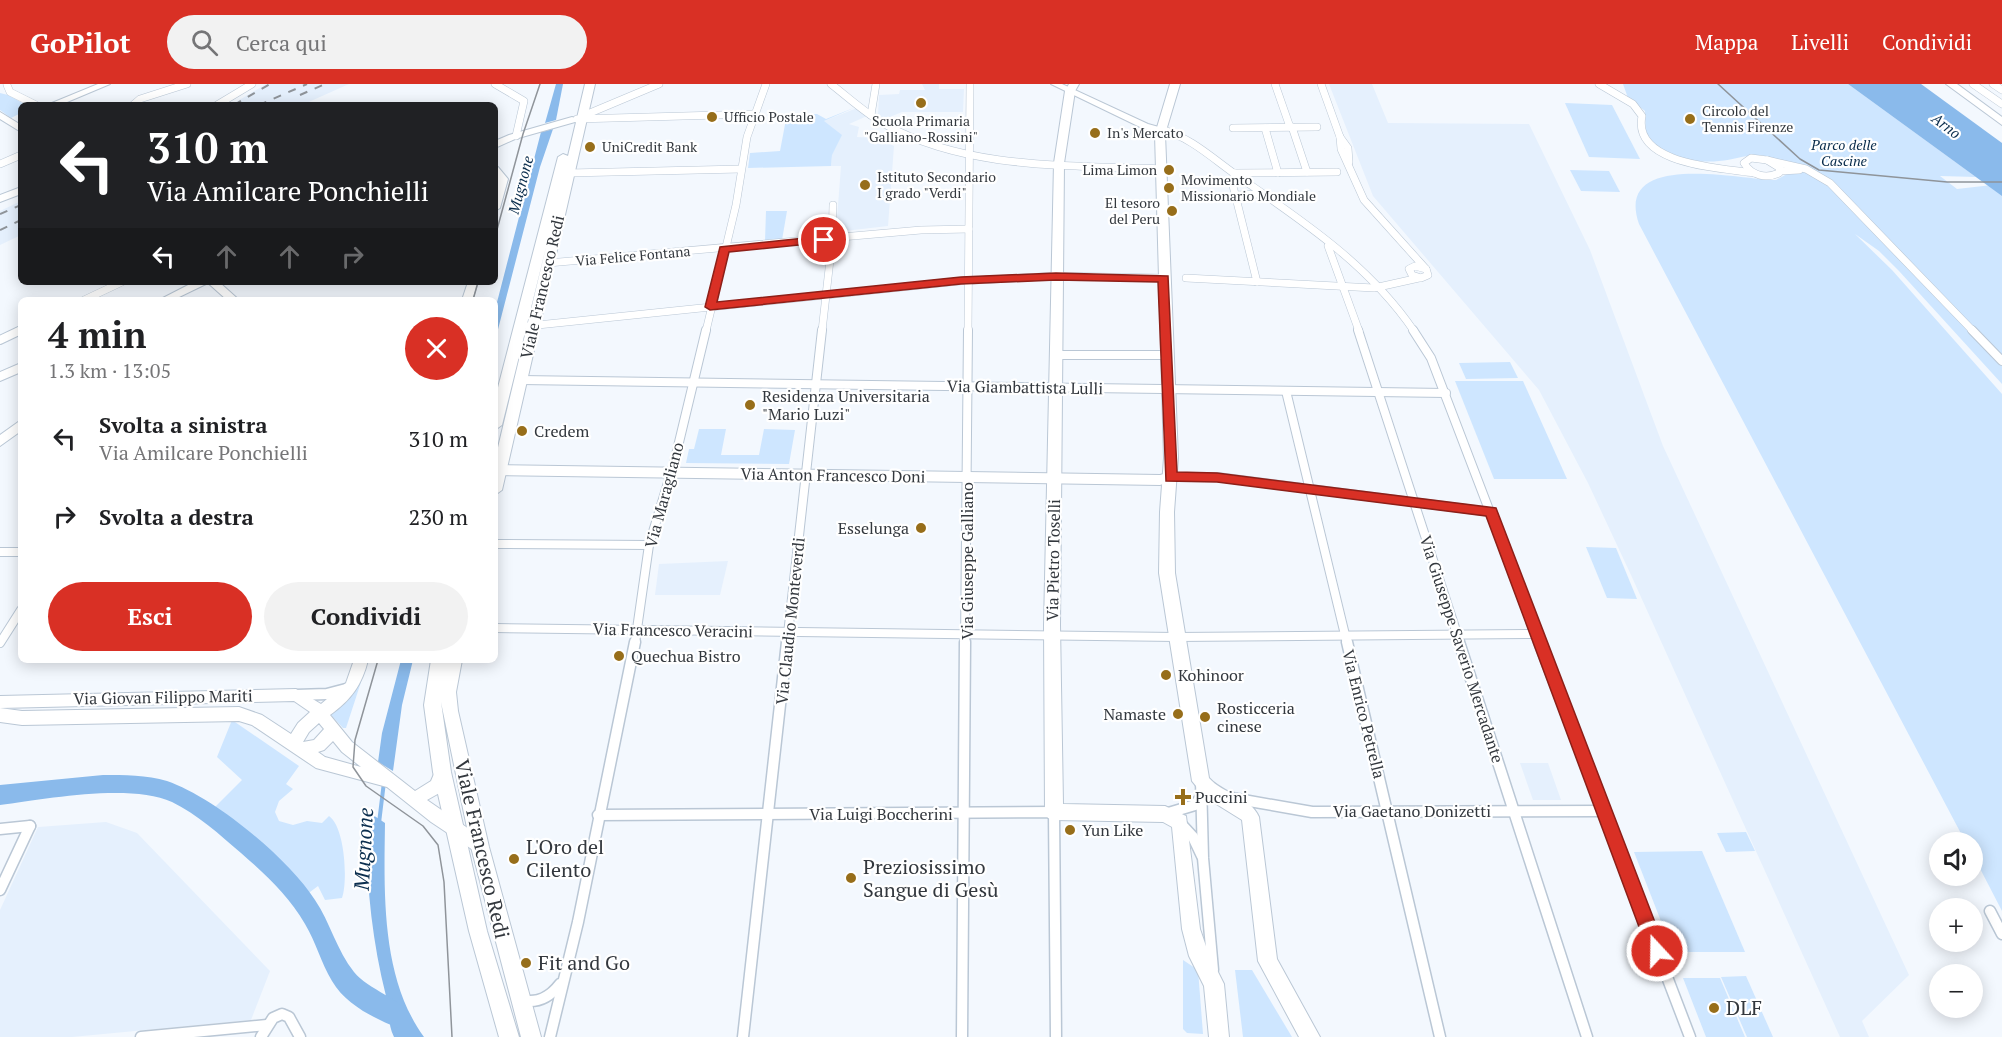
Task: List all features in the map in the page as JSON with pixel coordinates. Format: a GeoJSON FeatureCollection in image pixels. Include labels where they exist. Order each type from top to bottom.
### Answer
{"type":"FeatureCollection","features":[{"type":"Feature","properties":{"kind":"main road","name":"Viale Francesco Redi"},"geometry":{"type":"LineString","coordinates":[[498,415],[548,263],[569,174],[581,84]]}},
{"type":"Feature","properties":{"kind":"main road","name":"Viale Francesco Redi"},"geometry":{"type":"LineString","coordinates":[[498,466],[520,380],[526,326],[577,119],[591,84]]}},
{"type":"Feature","properties":{"kind":"main road"},"geometry":{"type":"LineString","coordinates":[[1175,84],[1161,129],[1161,169],[1171,477],[1166,555],[1176,637],[1201,789],[1208,789],[1221,795],[1242,808],[1252,822],[1268,961],[1310,1037]]}},
{"type":"Feature","properties":{"kind":"main road"},"geometry":{"type":"LineString","coordinates":[[1951,84],[2002,122]]}},
{"type":"Feature","properties":{"kind":"main road","name":"Via Pietro Toselli"},"geometry":{"type":"LineString","coordinates":[[1054,812],[1052,636],[1056,276],[1059,163],[1072,86]]}},
{"type":"Feature","properties":{"kind":"main road","name":"Viale Francesco Redi"},"geometry":{"type":"LineString","coordinates":[[439,663],[432,705],[442,772],[486,965],[509,1037]]}},
{"type":"Feature","properties":{"kind":"main road","name":"Viale Francesco Redi"},"geometry":{"type":"LineString","coordinates":[[454,663],[448,698],[479,845],[518,998],[531,1037]]}},
{"type":"Feature","properties":{"kind":"main road","name":"Via Luigi Boccherini"},"geometry":{"type":"LineString","coordinates":[[1054,812],[1172,818]]}},
{"type":"Feature","properties":{"kind":"main road"},"geometry":{"type":"LineString","coordinates":[[1172,818],[1192,937],[1204,968],[1214,984],[1220,1037]]}},
{"type":"Feature","properties":{"kind":"street"},"geometry":{"type":"LineString","coordinates":[[60,102],[106,84]]}},
{"type":"Feature","properties":{"kind":"street"},"geometry":{"type":"LineString","coordinates":[[136,102],[187,84]]}},
{"type":"Feature","properties":{"kind":"street"},"geometry":{"type":"LineString","coordinates":[[222,102],[252,84]]}},
{"type":"Feature","properties":{"kind":"street"},"geometry":{"type":"LineString","coordinates":[[495,84],[524,102],[516,136]]}},
{"type":"Feature","properties":{"kind":"street"},"geometry":{"type":"LineString","coordinates":[[577,119],[659,84]]}},
{"type":"Feature","properties":{"kind":"street","name":"Via Maragliano"},"geometry":{"type":"LineString","coordinates":[[550,1037],[638,629],[649,545],[671,472],[736,205],[741,169],[754,114],[766,84]]}},
{"type":"Feature","properties":{"kind":"street"},"geometry":{"type":"LineString","coordinates":[[831,84],[871,115],[908,135],[969,152],[1059,163],[1161,169]]}},
{"type":"Feature","properties":{"kind":"street"},"geometry":{"type":"LineString","coordinates":[[871,115],[876,84]]}},
{"type":"Feature","properties":{"kind":"street","name":"Via Giuseppe Galliano"},"geometry":{"type":"LineString","coordinates":[[962,1037],[970,84]]}},
{"type":"Feature","properties":{"kind":"street"},"geometry":{"type":"LineString","coordinates":[[1055,84],[1072,86],[1145,126],[1161,129],[1185,140],[1235,173],[1364,272],[1380,288],[1420,340],[1435,365],[1446,393],[1690,1037]]}},
{"type":"Feature","properties":{"kind":"street"},"geometry":{"type":"LineString","coordinates":[[1275,84],[1306,172]]}},
{"type":"Feature","properties":{"kind":"street"},"geometry":{"type":"LineString","coordinates":[[1186,278],[1380,288],[1427,276],[1426,269],[1362,198],[1349,162],[1341,149],[1340,137],[1320,84]]}},
{"type":"Feature","properties":{"kind":"street"},"geometry":{"type":"LineString","coordinates":[[1599,84],[1641,112],[1641,134],[1654,148],[1684,163],[1771,177],[1780,171],[1796,170],[1812,174],[1858,212]]}},
{"type":"Feature","properties":{"kind":"street"},"geometry":{"type":"LineString","coordinates":[[1973,84],[2002,104]]}},
{"type":"Feature","properties":{"kind":"street"},"geometry":{"type":"LineString","coordinates":[[1993,84],[2002,90]]}},
{"type":"Feature","properties":{"kind":"street"},"geometry":{"type":"LineString","coordinates":[[4,87],[30,102]]}},
{"type":"Feature","properties":{"kind":"street"},"geometry":{"type":"LineString","coordinates":[[498,144],[537,129],[577,119],[754,114]]}},
{"type":"Feature","properties":{"kind":"street"},"geometry":{"type":"LineString","coordinates":[[0,115],[16,120]]}},
{"type":"Feature","properties":{"kind":"street"},"geometry":{"type":"LineString","coordinates":[[0,128],[16,120]]}},
{"type":"Feature","properties":{"kind":"street"},"geometry":{"type":"LineString","coordinates":[[1233,128],[1317,127]]}},
{"type":"Feature","properties":{"kind":"street"},"geometry":{"type":"LineString","coordinates":[[1265,128],[1278,173]]}},
{"type":"Feature","properties":{"kind":"street"},"geometry":{"type":"LineString","coordinates":[[0,164],[18,156]]}},
{"type":"Feature","properties":{"kind":"street"},"geometry":{"type":"LineString","coordinates":[[1720,167],[1755,157],[1798,166],[1820,175],[2002,361]]}},
{"type":"Feature","properties":{"kind":"street"},"geometry":{"type":"LineString","coordinates":[[1767,160],[1775,164],[1780,171]]}},
{"type":"Feature","properties":{"kind":"street"},"geometry":{"type":"LineString","coordinates":[[1744,161],[1745,167],[1754,173]]}},
{"type":"Feature","properties":{"kind":"street"},"geometry":{"type":"LineString","coordinates":[[569,174],[741,169]]}},
{"type":"Feature","properties":{"kind":"street"},"geometry":{"type":"LineString","coordinates":[[1235,173],[1337,172]]}},
{"type":"Feature","properties":{"kind":"street"},"geometry":{"type":"LineString","coordinates":[[498,173],[503,179],[498,197]]}},
{"type":"Feature","properties":{"kind":"street"},"geometry":{"type":"LineString","coordinates":[[1235,173],[1232,182],[1257,282]]}},
{"type":"Feature","properties":{"kind":"street"},"geometry":{"type":"LineString","coordinates":[[1246,181],[1262,173]]}},
{"type":"Feature","properties":{"kind":"street"},"geometry":{"type":"LineString","coordinates":[[0,199],[18,191]]}},
{"type":"Feature","properties":{"kind":"street"},"geometry":{"type":"LineString","coordinates":[[1236,195],[1264,194]]}},
{"type":"Feature","properties":{"kind":"street","name":"Via Claudio Monteverdi"},"geometry":{"type":"LineString","coordinates":[[743,1037],[826,295],[833,205]]}},
{"type":"Feature","properties":{"kind":"street","name":"Via Felice Fontana"},"geometry":{"type":"LineString","coordinates":[[548,263],[926,230],[969,229]]}},
{"type":"Feature","properties":{"kind":"street","name":"Via Giuseppe Saverio Mercadante"},"geometry":{"type":"LineString","coordinates":[[1316,234],[1332,250],[1587,1037]]}},
{"type":"Feature","properties":{"kind":"street"},"geometry":{"type":"LineString","coordinates":[[1396,238],[1411,271],[1419,278]]}},
{"type":"Feature","properties":{"kind":"street"},"geometry":{"type":"LineString","coordinates":[[1340,274],[1352,269],[1364,272]]}},
{"type":"Feature","properties":{"kind":"street"},"geometry":{"type":"LineString","coordinates":[[1403,282],[1411,271],[1426,269]]}},
{"type":"Feature","properties":{"kind":"street"},"geometry":{"type":"LineString","coordinates":[[526,326],[969,280],[1056,276],[1164,278]]}},
{"type":"Feature","properties":{"kind":"street"},"geometry":{"type":"LineString","coordinates":[[90,297],[116,285]]}},
{"type":"Feature","properties":{"kind":"street"},"geometry":{"type":"LineString","coordinates":[[170,297],[196,285]]}},
{"type":"Feature","properties":{"kind":"street"},"geometry":{"type":"LineString","coordinates":[[216,285],[230,297]]}},
{"type":"Feature","properties":{"kind":"street"},"geometry":{"type":"LineString","coordinates":[[0,340],[18,331]]}},
{"type":"Feature","properties":{"kind":"street"},"geometry":{"type":"LineString","coordinates":[[1056,355],[1167,355]]}},
{"type":"Feature","properties":{"kind":"street"},"geometry":{"type":"LineString","coordinates":[[0,377],[18,368]]}},
{"type":"Feature","properties":{"kind":"street","name":"Via Giambattista Lulli"},"geometry":{"type":"LineString","coordinates":[[520,380],[1446,393]]}},
{"type":"Feature","properties":{"kind":"street","name":"Via Enrico Petrella"},"geometry":{"type":"LineString","coordinates":[[1286,391],[1389,812],[1440,1037]]}},
{"type":"Feature","properties":{"kind":"street"},"geometry":{"type":"LineString","coordinates":[[1,438],[18,426]]}},
{"type":"Feature","properties":{"kind":"street","name":"Via Anton Francesco Doni"},"geometry":{"type":"LineString","coordinates":[[498,470],[1160,480],[1171,477]]}},
{"type":"Feature","properties":{"kind":"street"},"geometry":{"type":"LineString","coordinates":[[1171,477],[1217,477],[1491,512]]}},
{"type":"Feature","properties":{"kind":"street"},"geometry":{"type":"LineString","coordinates":[[498,544],[649,545]]}},
{"type":"Feature","properties":{"kind":"street"},"geometry":{"type":"LineString","coordinates":[[0,552],[18,552]]}},
{"type":"Feature","properties":{"kind":"street"},"geometry":{"type":"LineString","coordinates":[[0,643],[18,615]]}},
{"type":"Feature","properties":{"kind":"street","name":"Via Francesco Veracini"},"geometry":{"type":"LineString","coordinates":[[498,628],[1176,637],[1538,634]]}},
{"type":"Feature","properties":{"kind":"street"},"geometry":{"type":"LineString","coordinates":[[333,730],[320,745],[298,748],[303,727],[351,687],[360,663]]}},
{"type":"Feature","properties":{"kind":"street"},"geometry":{"type":"LineString","coordinates":[[296,695],[327,694],[351,687]]}},
{"type":"Feature","properties":{"kind":"street","name":"Via Giovan Filippo Mariti"},"geometry":{"type":"LineString","coordinates":[[0,702],[296,695],[310,701],[369,770],[395,785],[479,845]]}},
{"type":"Feature","properties":{"kind":"street","name":"Via Giovan Filippo Mariti"},"geometry":{"type":"LineString","coordinates":[[0,715],[22,718],[239,714],[257,720],[321,763],[369,770]]}},
{"type":"Feature","properties":{"kind":"street"},"geometry":{"type":"LineString","coordinates":[[415,799],[437,786],[442,772]]}},
{"type":"Feature","properties":{"kind":"street"},"geometry":{"type":"LineString","coordinates":[[1201,789],[1195,805],[1172,818],[1193,837],[1203,858]]}},
{"type":"Feature","properties":{"kind":"street"},"geometry":{"type":"LineString","coordinates":[[1201,789],[1203,858],[1214,984]]}},
{"type":"Feature","properties":{"kind":"street","name":"Via Gaetano Donizetti"},"geometry":{"type":"LineString","coordinates":[[1221,795],[1302,811],[1604,811]]}},
{"type":"Feature","properties":{"kind":"street","name":"Via Luigi Boccherini"},"geometry":{"type":"LineString","coordinates":[[598,815],[769,816],[1054,812]]}},
{"type":"Feature","properties":{"kind":"street","name":"Via Pietro Toselli"},"geometry":{"type":"LineString","coordinates":[[1054,812],[1056,1037]]}},
{"type":"Feature","properties":{"kind":"street"},"geometry":{"type":"LineString","coordinates":[[0,829],[30,826],[0,889]]}},
{"type":"Feature","properties":{"kind":"street"},"geometry":{"type":"LineString","coordinates":[[1990,911],[2002,934]]}},
{"type":"Feature","properties":{"kind":"street"},"geometry":{"type":"LineString","coordinates":[[518,998],[531,1002],[544,999],[554,992],[564,980]]}},
{"type":"Feature","properties":{"kind":"street"},"geometry":{"type":"LineString","coordinates":[[261,1037],[267,1025],[279,1014],[289,1017],[300,1037]]}},
{"type":"Feature","properties":{"kind":"street"},"geometry":{"type":"LineString","coordinates":[[141,1037],[267,1025]]}},
{"type":"Feature","properties":{"kind":"shaded area"},"geometry":{"type":"Polygon","coordinates":[[[266,84],[349,84],[309,102],[236,102],[266,84]]]}},
{"type":"Feature","properties":{"kind":"shaded area","name":"Scuola Primaria \"Galliano-Rossini\""},"geometry":{"type":"Polygon","coordinates":[[[922,84],[939,84],[939,89],[964,89],[963,112],[902,112],[885,119],[878,115],[879,95],[899,94],[900,90],[925,90],[922,84]]]}},
{"type":"Feature","properties":{"kind":"shaded area"},"geometry":{"type":"Polygon","coordinates":[[[1329,84],[1372,84],[1388,123],[1529,124],[1590,250],[1663,446],[1909,975],[1862,1021],[1869,1037],[1840,1037],[1631,575],[1588,483],[1539,390],[1373,196],[1329,84]]]}},
{"type":"Feature","properties":{"kind":"shaded area","name":"Istituto Secondario I grado \"Verdi\""},"geometry":{"type":"Polygon","coordinates":[[[857,108],[867,116],[849,124],[859,127],[857,137],[877,138],[894,146],[888,226],[836,232],[841,166],[831,166],[832,155],[824,121],[857,108]]]}},
{"type":"Feature","properties":{"kind":"shaded area"},"geometry":{"type":"Polygon","coordinates":[[[18,202],[18,236],[0,245],[0,211],[18,202]]]}},
{"type":"Feature","properties":{"kind":"shaded area"},"geometry":{"type":"Polygon","coordinates":[[[728,561],[720,595],[655,595],[659,564],[728,561]]]}},
{"type":"Feature","properties":{"kind":"shaded area"},"geometry":{"type":"Polygon","coordinates":[[[1520,763],[1548,763],[1561,800],[1533,800],[1520,763]]]}},
{"type":"Feature","properties":{"kind":"shaded area"},"geometry":{"type":"Polygon","coordinates":[[[106,822],[137,833],[270,971],[251,1020],[72,1037],[0,1037],[0,910],[38,827],[106,822]]]}},
{"type":"Feature","properties":{"kind":"green space","name":"Parco delle Cascine"},"geometry":{"type":"Polygon","coordinates":[[[1623,84],[1848,84],[1976,177],[1940,176],[1957,189],[1992,185],[2002,193],[2002,384],[1899,271],[1879,251],[1855,234],[1892,270],[2002,394],[2002,911],[1983,874],[1983,832],[1960,832],[1639,224],[1636,201],[1645,185],[1662,177],[1711,174],[1776,180],[1787,174],[1786,168],[1766,156],[1753,155],[1710,162],[1690,160],[1670,153],[1661,149],[1646,136],[1645,111],[1628,98],[1623,84]]]}},
{"type":"Feature","properties":{"kind":"green space"},"geometry":{"type":"Polygon","coordinates":[[[0,93],[21,102],[18,102],[18,114],[11,118],[0,110],[0,93]]]}},
{"type":"Feature","properties":{"kind":"green space"},"geometry":{"type":"Polygon","coordinates":[[[1565,103],[1612,105],[1640,159],[1589,157],[1565,103]]]}},
{"type":"Feature","properties":{"kind":"green space"},"geometry":{"type":"Polygon","coordinates":[[[856,107],[824,121],[842,135],[832,155],[831,166],[748,168],[750,153],[780,151],[787,114],[817,114],[826,119],[856,107]]]}},
{"type":"Feature","properties":{"kind":"green space"},"geometry":{"type":"Polygon","coordinates":[[[1570,170],[1609,171],[1620,192],[1581,191],[1570,170]]]}},
{"type":"Feature","properties":{"kind":"green space"},"geometry":{"type":"Polygon","coordinates":[[[766,211],[787,211],[782,240],[765,241],[766,211]]]}},
{"type":"Feature","properties":{"kind":"green space"},"geometry":{"type":"Polygon","coordinates":[[[1510,362],[1518,378],[1466,379],[1459,363],[1510,362]]]}},
{"type":"Feature","properties":{"kind":"green space"},"geometry":{"type":"Polygon","coordinates":[[[1455,381],[1523,381],[1567,479],[1494,479],[1455,381]]]}},
{"type":"Feature","properties":{"kind":"green space"},"geometry":{"type":"Polygon","coordinates":[[[699,429],[726,429],[721,455],[759,455],[764,429],[795,430],[789,464],[686,463],[689,449],[694,449],[699,429]]]}},
{"type":"Feature","properties":{"kind":"green space"},"geometry":{"type":"Polygon","coordinates":[[[1586,547],[1616,548],[1637,599],[1607,598],[1586,547]]]}},
{"type":"Feature","properties":{"kind":"green space"},"geometry":{"type":"Polygon","coordinates":[[[362,679],[346,728],[343,728],[330,714],[362,679]]]}},
{"type":"Feature","properties":{"kind":"green space"},"geometry":{"type":"Polygon","coordinates":[[[232,720],[299,766],[286,784],[293,789],[279,801],[275,812],[279,821],[293,825],[307,821],[322,823],[329,816],[334,822],[339,831],[344,855],[345,880],[342,898],[325,900],[318,886],[306,895],[211,811],[242,780],[217,757],[232,720]]]}},
{"type":"Feature","properties":{"kind":"green space"},"geometry":{"type":"Polygon","coordinates":[[[1746,832],[1755,851],[1726,852],[1717,833],[1746,832]]]}},
{"type":"Feature","properties":{"kind":"green space"},"geometry":{"type":"Polygon","coordinates":[[[1702,851],[1745,952],[1673,952],[1634,852],[1702,851]]]}},
{"type":"Feature","properties":{"kind":"green space"},"geometry":{"type":"Polygon","coordinates":[[[1183,960],[1198,970],[1203,1034],[1187,1033],[1183,1029],[1183,960]]]}},
{"type":"Feature","properties":{"kind":"green space"},"geometry":{"type":"Polygon","coordinates":[[[1235,970],[1252,970],[1292,1037],[1243,1037],[1235,970]]]}},
{"type":"Feature","properties":{"kind":"green space","name":"DLF"},"geometry":{"type":"Polygon","coordinates":[[[1746,976],[1773,1037],[1747,1037],[1721,977],[1746,976]]]}},
{"type":"Feature","properties":{"kind":"green space","name":"DLF"},"geometry":{"type":"Polygon","coordinates":[[[1683,978],[1720,978],[1745,1037],[1706,1037],[1683,978]]]}},
{"type":"Feature","properties":{"kind":"water"},"geometry":{"type":"Polygon","coordinates":[[[556,84],[563,84],[556,120],[545,123],[556,84]]]}},
{"type":"Feature","properties":{"kind":"water","name":"Arno"},"geometry":{"type":"Polygon","coordinates":[[[1848,84],[1921,84],[2002,143],[2002,196],[1848,84]]]}},
{"type":"Feature","properties":{"kind":"water"},"geometry":{"type":"Polygon","coordinates":[[[553,129],[540,167],[498,329],[498,298],[541,132],[553,129]]]}},
{"type":"Feature","properties":{"kind":"water"},"geometry":{"type":"Polygon","coordinates":[[[400,663],[412,663],[402,705],[393,771],[378,762],[382,733],[400,663]]]}},
{"type":"Feature","properties":{"kind":"water"},"geometry":{"type":"Polygon","coordinates":[[[367,811],[385,823],[386,906],[392,962],[410,1014],[424,1037],[394,1037],[390,1027],[370,905],[367,811]]]}},
{"type":"Feature","properties":{"kind":"waterway","name":"Mugnone"},"geometry":{"type":"LineString","coordinates":[[379,823],[384,782]]}},
{"type":"Feature","properties":{"kind":"waterway"},"geometry":{"type":"LineString","coordinates":[[0,795],[103,785],[144,787],[178,795],[215,818],[286,881],[303,900],[320,928],[341,975],[354,990],[370,1002],[398,1016]]}},
{"type":"Feature","properties":{"kind":"tram line"},"geometry":{"type":"LineString","coordinates":[[498,226],[523,134],[540,84]]}},
{"type":"Feature","properties":{"kind":"tram line"},"geometry":{"type":"LineString","coordinates":[[1718,84],[1800,159],[1819,170],[1947,182],[2002,182]]}},
{"type":"Feature","properties":{"kind":"tram line"},"geometry":{"type":"LineString","coordinates":[[474,297],[477,285]]}},
{"type":"Feature","properties":{"kind":"tram line"},"geometry":{"type":"LineString","coordinates":[[377,663],[355,740],[353,767],[366,786],[423,826],[438,845],[444,882],[452,1037]]}},
{"type":"Feature","properties":{"kind":"railway"},"geometry":{"type":"LineString","coordinates":[[239,102],[270,84]]}},
{"type":"Feature","properties":{"kind":"railway"},"geometry":{"type":"LineString","coordinates":[[266,102],[307,84]]}},
{"type":"Feature","properties":{"kind":"railway"},"geometry":{"type":"LineString","coordinates":[[300,95],[325,84]]}},
{"type":"Feature","properties":{"kind":"railway"},"geometry":{"type":"LineString","coordinates":[[0,214],[18,206]]}},
{"type":"Feature","properties":{"kind":"railway"},"geometry":{"type":"LineString","coordinates":[[0,230],[18,221]]}},
{"type":"Feature","properties":{"kind":"place","name":"Scuola Primaria \"Galliano-Rossini\""},"geometry":{"type":"Point","coordinates":[921,103]}},
{"type":"Feature","properties":{"kind":"place","name":"Ufficio Postale"},"geometry":{"type":"Point","coordinates":[712,117]}},
{"type":"Feature","properties":{"kind":"place","name":"Circolo del Tennis Firenze"},"geometry":{"type":"Point","coordinates":[1690,119]}},
{"type":"Feature","properties":{"kind":"place","name":"In's Mercato"},"geometry":{"type":"Point","coordinates":[1095,133]}},
{"type":"Feature","properties":{"kind":"place","name":"UniCredit Bank"},"geometry":{"type":"Point","coordinates":[590,147]}},
{"type":"Feature","properties":{"kind":"place","name":"Lima Limon"},"geometry":{"type":"Point","coordinates":[1169,170]}},
{"type":"Feature","properties":{"kind":"place","name":"Istituto Secondario I grado \"Verdi\""},"geometry":{"type":"Point","coordinates":[865,185]}},
{"type":"Feature","properties":{"kind":"place","name":"Movimento Missionario Mondiale"},"geometry":{"type":"Point","coordinates":[1169,188]}},
{"type":"Feature","properties":{"kind":"place","name":"El tesoro del Peru"},"geometry":{"type":"Point","coordinates":[1172,211]}},
{"type":"Feature","properties":{"kind":"place","name":"Residenza Universitaria \"Mario Luzi\""},"geometry":{"type":"Point","coordinates":[750,405]}},
{"type":"Feature","properties":{"kind":"place","name":"Credem"},"geometry":{"type":"Point","coordinates":[522,431]}},
{"type":"Feature","properties":{"kind":"place","name":"Esselunga"},"geometry":{"type":"Point","coordinates":[921,528]}},
{"type":"Feature","properties":{"kind":"place","name":"Quechua Bistro"},"geometry":{"type":"Point","coordinates":[619,656]}},
{"type":"Feature","properties":{"kind":"place","name":"Kohinoor"},"geometry":{"type":"Point","coordinates":[1166,675]}},
{"type":"Feature","properties":{"kind":"place","name":"Namaste"},"geometry":{"type":"Point","coordinates":[1178,714]}},
{"type":"Feature","properties":{"kind":"place","name":"Rosticceria cinese"},"geometry":{"type":"Point","coordinates":[1205,717]}},
{"type":"Feature","properties":{"kind":"place","name":"Puccini"},"geometry":{"type":"Point","coordinates":[1183,797]}},
{"type":"Feature","properties":{"kind":"place","name":"Yun Like"},"geometry":{"type":"Point","coordinates":[1070,830]}},
{"type":"Feature","properties":{"kind":"place","name":"L'Oro del Cilento"},"geometry":{"type":"Point","coordinates":[514,859]}},
{"type":"Feature","properties":{"kind":"place","name":"Preziosissimo Sangue di Gesù"},"geometry":{"type":"Point","coordinates":[851,878]}},
{"type":"Feature","properties":{"kind":"place","name":"Fit and Go"},"geometry":{"type":"Point","coordinates":[526,963]}},
{"type":"Feature","properties":{"kind":"place","name":"DLF"},"geometry":{"type":"Point","coordinates":[1714,1008]}},
{"type":"Feature","properties":{"kind":"route"},"geometry":{"type":"LineString","coordinates":[[824,240],[724,249],[710,307],[961,281],[1056,276],[1164,278],[1171,477],[1217,477],[1491,512],[1657,951]]}}]}
